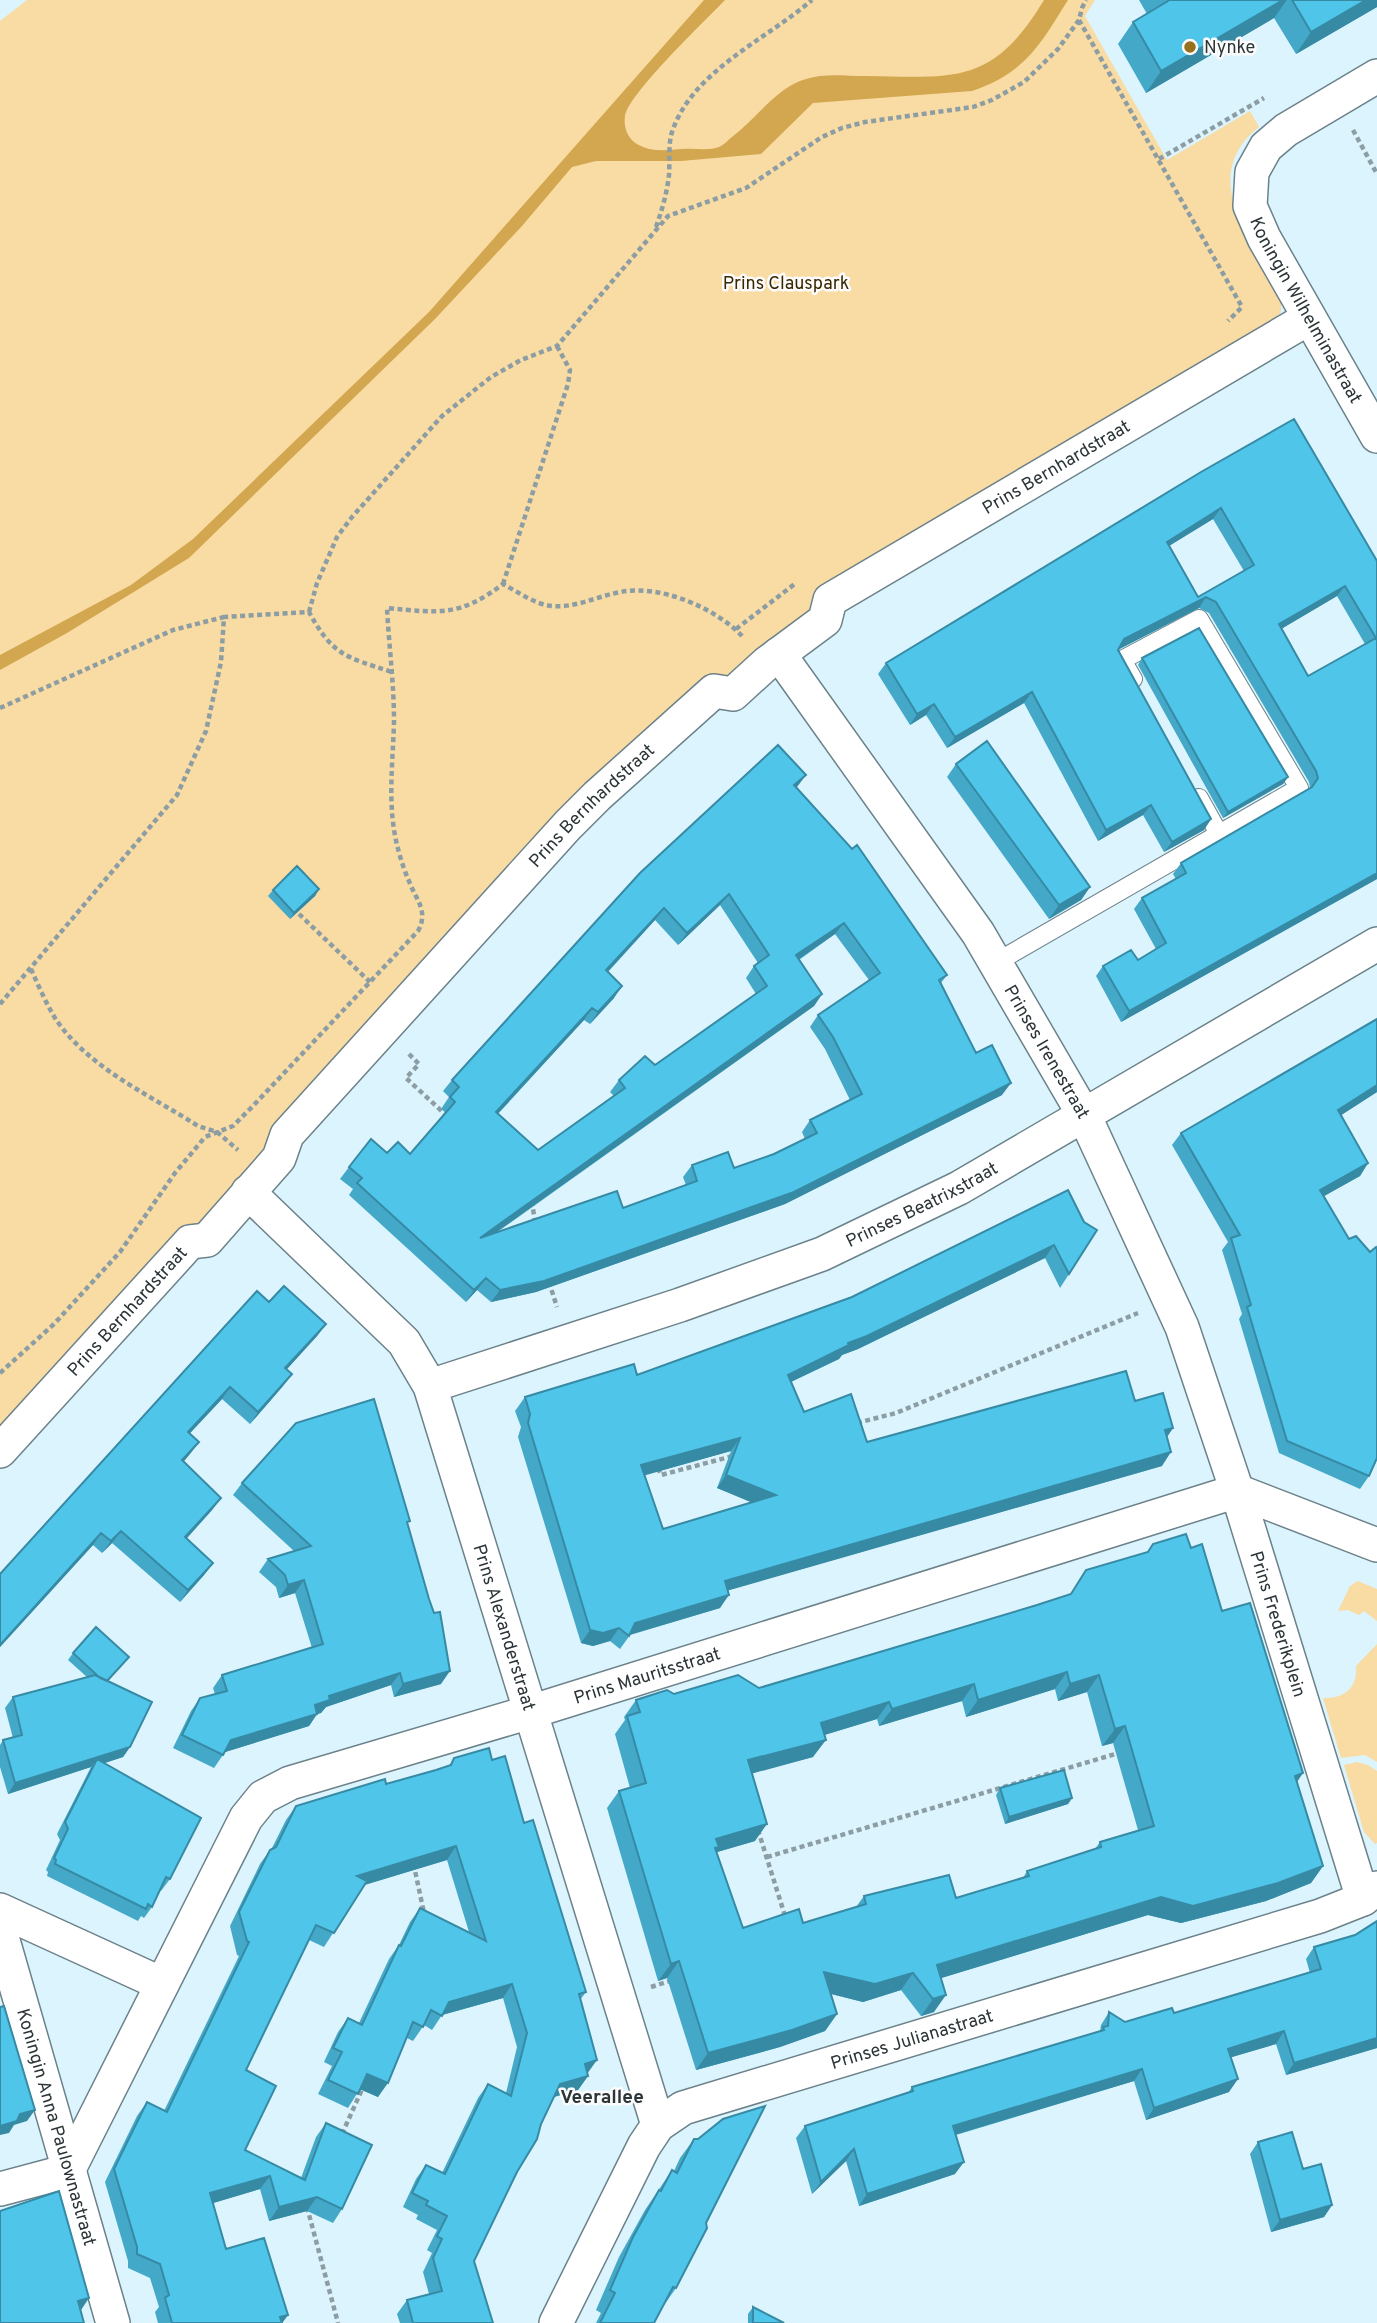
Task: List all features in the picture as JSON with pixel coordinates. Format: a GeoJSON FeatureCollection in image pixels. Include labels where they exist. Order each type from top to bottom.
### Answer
{"type":"FeatureCollection","features":[{"type":"Feature","properties":{"kind":"street","name":"Koningin Wilhelminastraat"},"geometry":{"type":"LineString","coordinates":[[1377,76],[1286,130],[1266,147],[1252,172],[1250,206],[1264,238],[1377,436]]}},
{"type":"Feature","properties":{"kind":"street","name":"Prins Bernhardstraat"},"geometry":{"type":"LineString","coordinates":[[0,1451],[190,1242],[207,1240],[279,1158],[287,1135],[597,796],[714,691],[733,694],[773,659],[825,620],[830,600],[1309,318]]}},
{"type":"Feature","properties":{"kind":"street","name":"Prinses Irenestraat"},"geometry":{"type":"LineString","coordinates":[[773,659],[978,933],[1084,1115],[1182,1327],[1237,1491]]}},
{"type":"Feature","properties":{"kind":"street","name":"Prinses Beatrixstraat"},"geometry":{"type":"LineString","coordinates":[[430,1385],[680,1305],[822,1254],[959,1188],[1377,944]]}},
{"type":"Feature","properties":{"kind":"street","name":"Prins Alexanderstraat"},"geometry":{"type":"LineString","coordinates":[[256,1183],[404,1342],[430,1385],[658,2125]]}},
{"type":"Feature","properties":{"kind":"street"},"geometry":{"type":"LineString","coordinates":[[1237,1491],[1377,1545]]}},
{"type":"Feature","properties":{"kind":"street","name":"Prins Mauritsstraat"},"geometry":{"type":"LineString","coordinates":[[68,2171],[246,1818],[263,1797],[290,1783],[530,1712],[1237,1491]]}},
{"type":"Feature","properties":{"kind":"street","name":"Prins Frederikplein"},"geometry":{"type":"LineString","coordinates":[[1237,1491],[1370,1894]]}},
{"type":"Feature","properties":{"kind":"street","name":"Prinses Julianastraat"},"geometry":{"type":"LineString","coordinates":[[556,2323],[644,2146],[658,2125],[683,2108],[1320,1916],[1370,1894]]}},
{"type":"Feature","properties":{"kind":"street"},"geometry":{"type":"LineString","coordinates":[[0,1910],[162,1984]]}},
{"type":"Feature","properties":{"kind":"street","name":"Koningin Anna Paulownastraat"},"geometry":{"type":"LineString","coordinates":[[0,1930],[113,2323]]}},
{"type":"Feature","properties":{"kind":"street"},"geometry":{"type":"LineString","coordinates":[[0,2189],[68,2171]]}},
{"type":"Feature","properties":{"kind":"lane"},"geometry":{"type":"LineString","coordinates":[[995,963],[1299,788],[1199,619],[1122,660],[1142,695]]}},
{"type":"Feature","properties":{"kind":"lane"},"geometry":{"type":"LineString","coordinates":[[1194,788],[1219,834]]}},
{"type":"Feature","properties":{"kind":"path"},"geometry":{"type":"LineString","coordinates":[[656,228],[666,195],[671,134],[682,110],[710,76],[812,0]]}},
{"type":"Feature","properties":{"kind":"path"},"geometry":{"type":"LineString","coordinates":[[392,672],[346,657],[321,634],[309,612],[317,583],[337,537],[442,416],[491,377],[521,360],[557,346],[668,216],[746,188],[822,137],[842,128],[973,107],[992,100],[1024,82],[1058,49],[1079,20],[1086,0]]}},
{"type":"Feature","properties":{"kind":"path"},"geometry":{"type":"LineString","coordinates":[[1079,20],[1242,307],[1222,327]]}},
{"type":"Feature","properties":{"kind":"path"},"geometry":{"type":"LineString","coordinates":[[1336,100],[1377,174]]}},
{"type":"Feature","properties":{"kind":"path"},"geometry":{"type":"LineString","coordinates":[[0,1373],[54,1324],[120,1252],[205,1137],[233,1126],[418,931],[423,914],[421,904],[409,882],[392,817],[390,790],[394,721],[387,608],[447,612],[481,601],[503,584],[568,384],[570,370],[557,346]]}},
{"type":"Feature","properties":{"kind":"path"},"geometry":{"type":"LineString","coordinates":[[736,629],[798,582]]}},
{"type":"Feature","properties":{"kind":"path"},"geometry":{"type":"LineString","coordinates":[[503,584],[550,606],[573,605],[621,592],[657,592],[695,605],[736,629],[773,659]]}},
{"type":"Feature","properties":{"kind":"path"},"geometry":{"type":"LineString","coordinates":[[0,708],[173,630],[224,617],[309,612]]}},
{"type":"Feature","properties":{"kind":"path"},"geometry":{"type":"LineString","coordinates":[[0,1004],[177,795],[206,731],[221,663],[224,617]]}},
{"type":"Feature","properties":{"kind":"path"},"geometry":{"type":"LineString","coordinates":[[299,914],[370,982]]}},
{"type":"Feature","properties":{"kind":"path"},"geometry":{"type":"LineString","coordinates":[[31,969],[55,1018],[73,1040],[94,1059],[198,1126],[217,1132],[256,1183]]}},
{"type":"Feature","properties":{"kind":"path"},"geometry":{"type":"LineString","coordinates":[[383,1030],[419,1064],[406,1078],[456,1124]]}},
{"type":"Feature","properties":{"kind":"path"},"geometry":{"type":"LineString","coordinates":[[531,1194],[535,1226]]}},
{"type":"Feature","properties":{"kind":"path"},"geometry":{"type":"LineString","coordinates":[[547,1277],[568,1341]]}},
{"type":"Feature","properties":{"kind":"path"},"geometry":{"type":"LineString","coordinates":[[844,1426],[896,1413],[1170,1300]]}},
{"type":"Feature","properties":{"kind":"path"},"geometry":{"type":"LineString","coordinates":[[657,1462],[661,1475],[739,1454]]}},
{"type":"Feature","properties":{"kind":"path"},"geometry":{"type":"LineString","coordinates":[[767,1857],[1133,1749]]}},
{"type":"Feature","properties":{"kind":"path"},"geometry":{"type":"LineString","coordinates":[[754,1818],[790,1931]]}},
{"type":"Feature","properties":{"kind":"path"},"geometry":{"type":"LineString","coordinates":[[425,1919],[414,1866],[426,1862]]}},
{"type":"Feature","properties":{"kind":"path"},"geometry":{"type":"LineString","coordinates":[[618,1997],[681,1978]]}},
{"type":"Feature","properties":{"kind":"path"},"geometry":{"type":"LineString","coordinates":[[342,2135],[365,2084]]}},
{"type":"Feature","properties":{"kind":"path"},"geometry":{"type":"LineString","coordinates":[[307,2205],[338,2323]]}},
{"type":"Feature","properties":{"kind":"green space","name":"Prins Clauspark"},"geometry":{"type":"Polygon","coordinates":[[[27,0],[1095,0],[1085,16],[1167,160],[1250,111],[1259,127],[1241,146],[1232,167],[1231,189],[1245,233],[1281,296],[1281,311],[1278,318],[849,573],[812,599],[810,615],[762,650],[272,1149],[0,1433],[0,21],[27,0]]]}},
{"type":"Feature","properties":{"kind":"green space"},"geometry":{"type":"Polygon","coordinates":[[[1358,1581],[1377,1589],[1377,1621],[1364,1611],[1359,1615],[1348,1610],[1338,1611],[1350,1586],[1358,1581]]]}},
{"type":"Feature","properties":{"kind":"green space"},"geometry":{"type":"Polygon","coordinates":[[[1377,1644],[1377,1762],[1365,1755],[1341,1758],[1323,1698],[1337,1697],[1348,1691],[1355,1680],[1356,1666],[1377,1644]]]}},
{"type":"Feature","properties":{"kind":"green space"},"geometry":{"type":"Polygon","coordinates":[[[1357,1762],[1377,1771],[1375,1844],[1364,1832],[1344,1765],[1357,1762]]]}},
{"type":"Feature","properties":{"kind":"shaded area"},"geometry":{"type":"Polygon","coordinates":[[[704,0],[725,0],[653,75],[625,116],[630,138],[645,148],[666,150],[719,147],[786,89],[813,77],[923,77],[969,71],[988,62],[1007,48],[1044,0],[1068,0],[1049,31],[1029,56],[1005,76],[972,91],[813,103],[761,154],[681,161],[596,161],[572,167],[522,226],[435,319],[189,558],[67,633],[0,670],[0,655],[131,585],[193,539],[429,312],[704,0]]]}},
{"type":"Feature","properties":{"kind":"building"},"geometry":{"type":"Polygon","coordinates":[[[1168,0],[1283,0],[1161,71],[1133,22],[1168,0]]]}},
{"type":"Feature","properties":{"kind":"building"},"geometry":{"type":"Polygon","coordinates":[[[1292,0],[1366,0],[1311,32],[1292,0]]]}},
{"type":"Feature","properties":{"kind":"building"},"geometry":{"type":"Polygon","coordinates":[[[1294,419],[1377,561],[1377,873],[1129,1011],[1103,966],[1131,950],[1138,960],[1166,943],[1142,898],[1186,873],[1181,863],[1312,787],[1318,778],[1216,602],[1206,597],[1124,639],[1118,650],[1211,819],[1172,842],[1151,805],[1106,830],[1032,692],[955,737],[934,704],[917,714],[886,663],[1201,472],[1294,419]],[[1221,508],[1167,542],[1198,597],[1254,565],[1221,508]],[[1345,586],[1279,624],[1308,676],[1376,638],[1345,586]]]}},
{"type":"Feature","properties":{"kind":"building"},"geometry":{"type":"Polygon","coordinates":[[[1199,628],[1288,777],[1228,812],[1142,658],[1199,628]]]}},
{"type":"Feature","properties":{"kind":"building"},"geometry":{"type":"Polygon","coordinates":[[[987,741],[1090,887],[1059,905],[956,764],[987,741]]]}},
{"type":"Feature","properties":{"kind":"building"},"geometry":{"type":"Polygon","coordinates":[[[778,745],[806,775],[794,785],[852,849],[857,845],[947,975],[939,980],[976,1053],[992,1045],[1011,1083],[794,1192],[544,1281],[500,1290],[486,1278],[474,1290],[357,1183],[362,1178],[349,1167],[371,1139],[387,1153],[398,1142],[410,1154],[455,1102],[450,1097],[459,1087],[452,1080],[640,873],[778,745]],[[729,894],[687,933],[664,908],[606,970],[622,986],[598,1012],[592,1008],[496,1112],[538,1150],[625,1088],[619,1080],[645,1056],[655,1065],[767,986],[754,966],[769,955],[729,894]],[[844,923],[796,955],[822,994],[480,1238],[617,1191],[623,1208],[697,1181],[692,1165],[728,1152],[734,1168],[774,1154],[817,1133],[810,1120],[862,1094],[833,1037],[818,1015],[880,973],[844,923]]]}},
{"type":"Feature","properties":{"kind":"building"},"geometry":{"type":"Polygon","coordinates":[[[297,866],[319,889],[294,913],[273,890],[297,866]]]}},
{"type":"Feature","properties":{"kind":"building"},"geometry":{"type":"Polygon","coordinates":[[[1377,1019],[1377,1085],[1338,1110],[1368,1163],[1320,1190],[1349,1239],[1356,1236],[1370,1252],[1376,1247],[1377,1249],[1377,1458],[1369,1476],[1287,1441],[1247,1307],[1251,1305],[1231,1238],[1240,1235],[1181,1133],[1377,1019]]]}},
{"type":"Feature","properties":{"kind":"building"},"geometry":{"type":"Polygon","coordinates":[[[1068,1190],[1084,1222],[1097,1230],[1069,1274],[1054,1245],[848,1343],[849,1345],[788,1375],[804,1412],[851,1394],[867,1442],[1126,1371],[1135,1401],[1163,1393],[1173,1428],[1165,1430],[1171,1452],[725,1581],[729,1595],[635,1623],[629,1636],[619,1628],[603,1633],[590,1630],[528,1423],[530,1414],[525,1397],[634,1364],[637,1375],[852,1297],[1068,1190]],[[740,1438],[641,1465],[663,1529],[776,1495],[726,1475],[740,1438]]]}},
{"type":"Feature","properties":{"kind":"building"},"geometry":{"type":"Polygon","coordinates":[[[284,1286],[326,1324],[285,1368],[292,1374],[258,1412],[230,1387],[188,1432],[199,1442],[182,1460],[221,1498],[185,1537],[213,1563],[188,1590],[121,1531],[111,1541],[101,1533],[0,1645],[0,1574],[257,1291],[269,1302],[284,1286]]]}},
{"type":"Feature","properties":{"kind":"building"},"geometry":{"type":"Polygon","coordinates":[[[374,1399],[410,1521],[407,1522],[429,1599],[434,1613],[440,1612],[450,1671],[403,1684],[400,1673],[329,1696],[330,1700],[315,1705],[317,1714],[231,1740],[223,1755],[182,1735],[200,1698],[227,1691],[222,1675],[323,1644],[304,1580],[288,1585],[285,1575],[268,1559],[311,1546],[242,1483],[296,1423],[374,1399]]]}},
{"type":"Feature","properties":{"kind":"building"},"geometry":{"type":"Polygon","coordinates":[[[1186,1534],[1191,1548],[1202,1544],[1222,1611],[1250,1603],[1303,1773],[1295,1776],[1323,1866],[1278,1883],[1193,1906],[1161,1897],[937,1965],[946,1995],[933,1999],[913,1973],[875,1984],[824,1972],[837,2014],[792,2030],[708,2053],[679,1961],[671,1964],[619,1791],[646,1783],[627,1716],[640,1712],[636,1700],[667,1690],[674,1694],[738,1675],[759,1688],[1037,1605],[1071,1594],[1086,1570],[1148,1552],[1153,1544],[1186,1534]],[[1067,1672],[978,1700],[974,1684],[892,1709],[889,1702],[821,1723],[826,1740],[748,1760],[767,1824],[716,1839],[719,1847],[715,1848],[743,1928],[799,1909],[803,1923],[866,1904],[864,1896],[949,1875],[956,1898],[1029,1876],[1027,1871],[1101,1847],[1100,1842],[1154,1826],[1125,1726],[1115,1729],[1099,1675],[1070,1684],[1067,1672]]]}},
{"type":"Feature","properties":{"kind":"building"},"geometry":{"type":"Polygon","coordinates":[[[96,1627],[129,1657],[107,1681],[100,1678],[73,1653],[96,1627]]]}},
{"type":"Feature","properties":{"kind":"building"},"geometry":{"type":"Polygon","coordinates":[[[95,1675],[152,1702],[130,1747],[15,1783],[3,1740],[22,1735],[13,1697],[95,1675]]]}},
{"type":"Feature","properties":{"kind":"building"},"geometry":{"type":"Polygon","coordinates":[[[489,1748],[492,1760],[505,1756],[524,1823],[533,1820],[586,1992],[579,1994],[597,2060],[585,2064],[588,2076],[560,2084],[537,2139],[517,2172],[474,2261],[493,2323],[413,2323],[407,2300],[442,2291],[433,2258],[442,2239],[437,2236],[447,2216],[426,2205],[428,2201],[412,2193],[426,2165],[445,2174],[488,2084],[511,2096],[527,2033],[512,1984],[449,2002],[442,2016],[431,2010],[423,2027],[413,2022],[388,2083],[367,2074],[358,2094],[328,2080],[342,2052],[333,2048],[348,2018],[362,2025],[399,1945],[401,1946],[420,1908],[486,1941],[456,1846],[357,1876],[367,1881],[334,1933],[316,1925],[246,2070],[276,2086],[245,2150],[305,2180],[326,2123],[372,2145],[342,2209],[317,2197],[279,2207],[270,2176],[210,2193],[226,2249],[264,2238],[288,2315],[280,2317],[282,2323],[172,2323],[165,2298],[169,2295],[160,2264],[137,2254],[114,2169],[147,2102],[167,2112],[249,1942],[239,1912],[270,1850],[276,1847],[296,1806],[385,1779],[386,1784],[436,1770],[451,1765],[454,1758],[489,1748]]]}},
{"type":"Feature","properties":{"kind":"building"},"geometry":{"type":"Polygon","coordinates":[[[97,1759],[201,1818],[170,1879],[166,1877],[152,1907],[148,1904],[146,1909],[55,1864],[54,1858],[68,1829],[65,1822],[97,1759]]]}},
{"type":"Feature","properties":{"kind":"building"},"geometry":{"type":"Polygon","coordinates":[[[1064,1770],[1072,1798],[1009,1817],[1000,1788],[1064,1770]]]}},
{"type":"Feature","properties":{"kind":"building"},"geometry":{"type":"Polygon","coordinates":[[[1377,1921],[1377,2038],[1294,2063],[1284,2031],[1228,2049],[1238,2079],[1154,2108],[1142,2069],[953,2126],[964,2162],[867,2194],[854,2149],[821,2182],[805,2126],[913,2091],[912,2087],[1104,2030],[1103,2027],[1108,2026],[1109,2012],[1125,2022],[1172,2008],[1174,2013],[1321,1969],[1314,1947],[1355,1935],[1377,1921]]]}},
{"type":"Feature","properties":{"kind":"building"},"geometry":{"type":"Polygon","coordinates":[[[4,2006],[35,2110],[20,2114],[17,2121],[0,2126],[0,2007],[4,2006]]]}},
{"type":"Feature","properties":{"kind":"building"},"geometry":{"type":"Polygon","coordinates":[[[765,2106],[706,2223],[707,2228],[676,2288],[673,2287],[654,2323],[600,2323],[615,2293],[610,2290],[633,2237],[672,2170],[677,2173],[694,2139],[698,2139],[723,2119],[765,2106]]]}},
{"type":"Feature","properties":{"kind":"building"},"geometry":{"type":"Polygon","coordinates":[[[1292,2132],[1303,2169],[1321,2164],[1332,2205],[1280,2220],[1258,2142],[1292,2132]]]}},
{"type":"Feature","properties":{"kind":"building"},"geometry":{"type":"Polygon","coordinates":[[[59,2191],[89,2298],[78,2301],[84,2323],[0,2323],[0,2211],[59,2191]]]}},
{"type":"Feature","properties":{"kind":"building"},"geometry":{"type":"Polygon","coordinates":[[[753,2307],[784,2323],[753,2323],[753,2307]]]}},
{"type":"Feature","properties":{"kind":"place","name":"Nynke"},"geometry":{"type":"Point","coordinates":[1190,47]}},
{"type":"Feature","properties":{"kind":"district","name":"Veerallee"},"geometry":{"type":"Point","coordinates":[602,2096]}}]}
